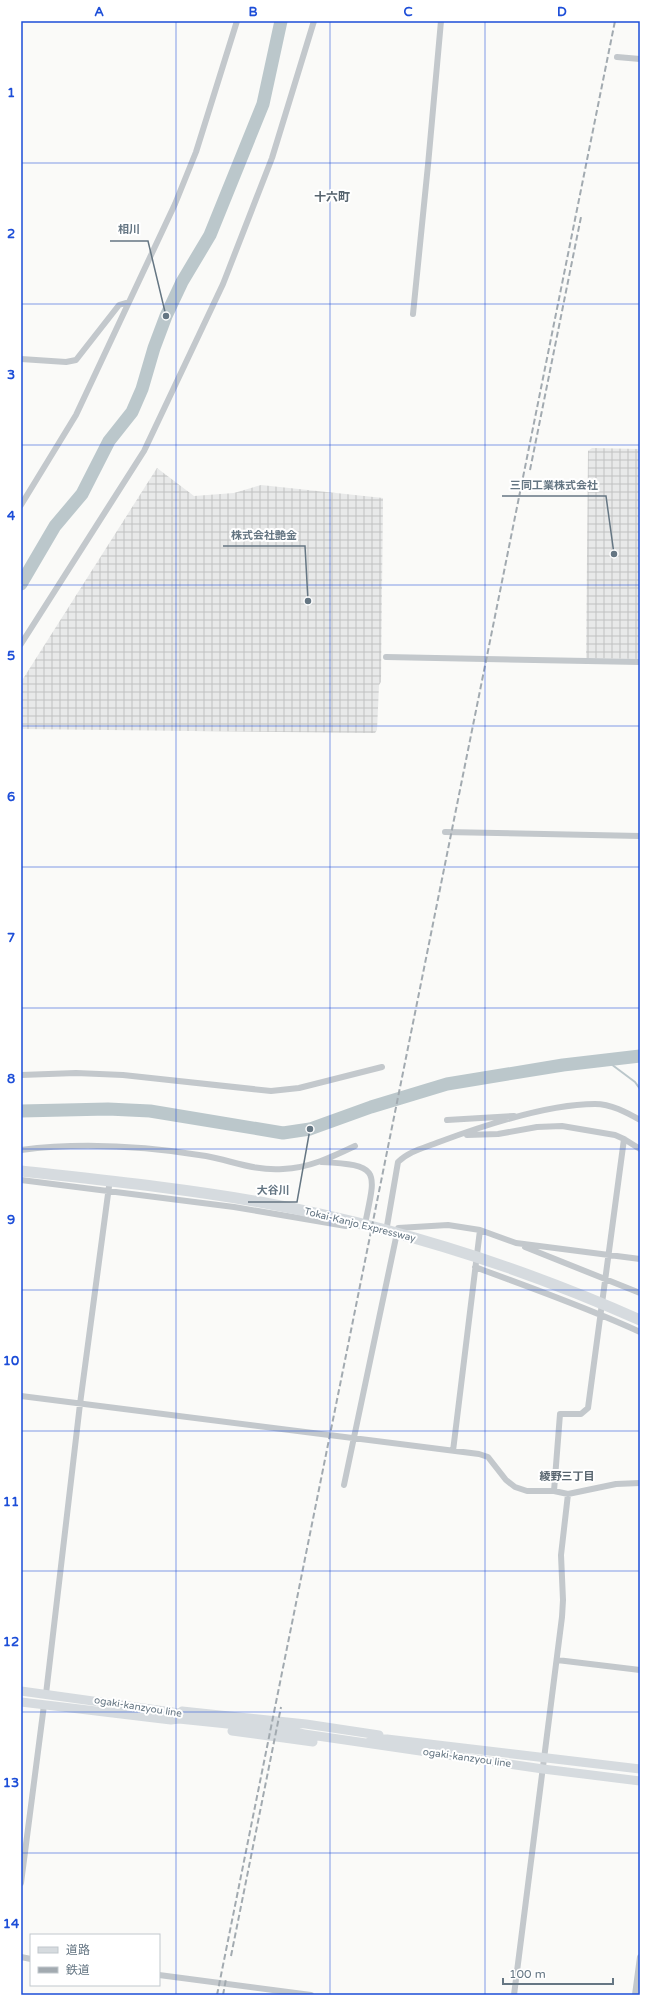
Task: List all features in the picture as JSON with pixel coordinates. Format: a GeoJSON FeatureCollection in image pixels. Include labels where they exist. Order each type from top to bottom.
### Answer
{"type":"FeatureCollection","features":[{"type":"Feature","properties":{"kind":"highway","name":"Tokai-Kanjo Expressway"},"geometry":{"type":"LineString","coordinates":[[21,1171],[192,1192],[260,1202],[325,1215],[401,1234],[509,1268],[565,1288],[640,1320]]}},
{"type":"Feature","properties":{"kind":"main road","name":"ogaki-kanzyou line"},"geometry":{"type":"LineString","coordinates":[[21,1691],[171,1716],[179,1719],[294,1731],[305,1730],[379,1740],[386,1743],[543,1769],[640,1781]]}},
{"type":"Feature","properties":{"kind":"main road","name":"ogaki-kanzyou line"},"geometry":{"type":"LineString","coordinates":[[21,1702],[171,1716]]}},
{"type":"Feature","properties":{"kind":"main road"},"geometry":{"type":"LineString","coordinates":[[171,1716],[235,1716],[298,1723],[379,1735],[386,1743],[378,1748],[263,1736],[179,1723],[171,1716]]}},
{"type":"Feature","properties":{"kind":"main road","name":"ogaki-kanzyou line"},"geometry":{"type":"LineString","coordinates":[[386,1743],[544,1757],[640,1769]]}},
{"type":"Feature","properties":{"kind":"street"},"geometry":{"type":"LineString","coordinates":[[21,505],[76,415],[175,204],[196,152],[236,21]]}},
{"type":"Feature","properties":{"kind":"street"},"geometry":{"type":"LineString","coordinates":[[21,644],[144,450],[223,284],[272,158],[314,21]]}},
{"type":"Feature","properties":{"kind":"street"},"geometry":{"type":"LineString","coordinates":[[413,314],[428,173],[441,21]]}},
{"type":"Feature","properties":{"kind":"street"},"geometry":{"type":"LineString","coordinates":[[617,57],[640,59]]}},
{"type":"Feature","properties":{"kind":"street"},"geometry":{"type":"LineString","coordinates":[[21,359],[66,362],[76,360],[119,305],[129,302]]}},
{"type":"Feature","properties":{"kind":"street"},"geometry":{"type":"LineString","coordinates":[[386,657],[640,662]]}},
{"type":"Feature","properties":{"kind":"street"},"geometry":{"type":"LineString","coordinates":[[445,832],[640,836]]}},
{"type":"Feature","properties":{"kind":"street"},"geometry":{"type":"LineString","coordinates":[[21,1075],[76,1073],[123,1075],[271,1091],[299,1088],[382,1067]]}},
{"type":"Feature","properties":{"kind":"street"},"geometry":{"type":"LineString","coordinates":[[387,1226],[398,1162],[405,1155],[457,1135],[547,1110],[595,1104],[620,1109],[640,1120]]}},
{"type":"Feature","properties":{"kind":"street"},"geometry":{"type":"LineString","coordinates":[[447,1120],[524,1116]]}},
{"type":"Feature","properties":{"kind":"street"},"geometry":{"type":"LineString","coordinates":[[457,1135],[498,1134],[537,1127],[562,1126],[615,1135],[624,1138],[640,1149]]}},
{"type":"Feature","properties":{"kind":"street"},"geometry":{"type":"LineString","coordinates":[[554,1491],[560,1414],[580,1414],[588,1408],[624,1138]]}},
{"type":"Feature","properties":{"kind":"street"},"geometry":{"type":"LineString","coordinates":[[21,1150],[77,1144],[114,1145],[207,1156],[259,1170],[284,1170],[321,1162],[355,1146]]}},
{"type":"Feature","properties":{"kind":"street"},"geometry":{"type":"LineString","coordinates":[[321,1162],[355,1164],[366,1169],[372,1176],[372,1188],[365,1224]]}},
{"type":"Feature","properties":{"kind":"street"},"geometry":{"type":"LineString","coordinates":[[46,1694],[80,1404],[111,1176]]}},
{"type":"Feature","properties":{"kind":"street"},"geometry":{"type":"LineString","coordinates":[[21,1180],[234,1207],[346,1226],[365,1224],[398,1228],[448,1225],[480,1230],[640,1293]]}},
{"type":"Feature","properties":{"kind":"street"},"geometry":{"type":"LineString","coordinates":[[344,1484],[398,1228]]}},
{"type":"Feature","properties":{"kind":"street"},"geometry":{"type":"LineString","coordinates":[[453,1451],[480,1230]]}},
{"type":"Feature","properties":{"kind":"street"},"geometry":{"type":"LineString","coordinates":[[516,1243],[640,1259]]}},
{"type":"Feature","properties":{"kind":"street"},"geometry":{"type":"LineString","coordinates":[[475,1267],[600,1314],[640,1332]]}},
{"type":"Feature","properties":{"kind":"street"},"geometry":{"type":"LineString","coordinates":[[21,1396],[480,1454],[488,1457],[506,1480],[515,1488],[527,1491],[554,1491],[568,1494],[616,1484],[640,1483]]}},
{"type":"Feature","properties":{"kind":"street"},"geometry":{"type":"LineString","coordinates":[[514,1995],[563,1600],[561,1555],[568,1494]]}},
{"type":"Feature","properties":{"kind":"street"},"geometry":{"type":"LineString","coordinates":[[556,1660],[640,1670]]}},
{"type":"Feature","properties":{"kind":"street"},"geometry":{"type":"LineString","coordinates":[[21,1883],[44,1705]]}},
{"type":"Feature","properties":{"kind":"street"},"geometry":{"type":"LineString","coordinates":[[635,1995],[640,1957]]}},
{"type":"Feature","properties":{"kind":"street"},"geometry":{"type":"LineString","coordinates":[[160,1975],[311,1995]]}},
{"type":"Feature","properties":{"kind":"shaded area"},"geometry":{"type":"Polygon","coordinates":[[[592,448],[640,449],[640,659],[586,658],[588,451],[592,448]]]}},
{"type":"Feature","properties":{"kind":"shaded area"},"geometry":{"type":"Polygon","coordinates":[[[157,468],[194,496],[234,493],[261,485],[383,498],[381,682],[379,685],[377,730],[375,733],[21,729],[21,682],[157,468]]]}},
{"type":"Feature","properties":{"kind":"waterway"},"geometry":{"type":"LineString","coordinates":[[21,584],[55,526],[82,494],[109,441],[132,412],[142,389],[154,348],[166,316],[182,282],[210,235],[263,104],[281,21]]}},
{"type":"Feature","properties":{"kind":"waterway"},"geometry":{"type":"LineString","coordinates":[[21,1111],[108,1109],[150,1111],[283,1133],[310,1129],[371,1107],[447,1084],[563,1065],[640,1056]]}},
{"type":"Feature","properties":{"kind":"waterway"},"geometry":{"type":"LineString","coordinates":[[607,1061],[635,1082],[640,1089]]}},
{"type":"Feature","properties":{"kind":"railway"},"geometry":{"type":"LineString","coordinates":[[217,1995],[615,21]]}},
{"type":"Feature","properties":{"kind":"railway"},"geometry":{"type":"LineString","coordinates":[[530,470],[581,217]]}},
{"type":"Feature","properties":{"kind":"railway"},"geometry":{"type":"LineString","coordinates":[[231,1956],[281,1707]]}},
{"type":"Feature","properties":{"kind":"railway"},"geometry":{"type":"LineString","coordinates":[[223,1995],[226,1979]]}},
{"type":"Feature","properties":{"kind":"place","name":"相川"},"geometry":{"type":"Point","coordinates":[166,316]}},
{"type":"Feature","properties":{"kind":"place","name":"三同工業株式会社"},"geometry":{"type":"Point","coordinates":[614,554]}},
{"type":"Feature","properties":{"kind":"place","name":"株式会社艶金"},"geometry":{"type":"Point","coordinates":[308,601]}},
{"type":"Feature","properties":{"kind":"place","name":"大谷川"},"geometry":{"type":"Point","coordinates":[310,1129]}},
{"type":"Feature","properties":{"kind":"district","name":"十六町"},"geometry":{"type":"Point","coordinates":[332,197]}},
{"type":"Feature","properties":{"kind":"district","name":"綾野三丁目"},"geometry":{"type":"Point","coordinates":[567,1476]}}]}
